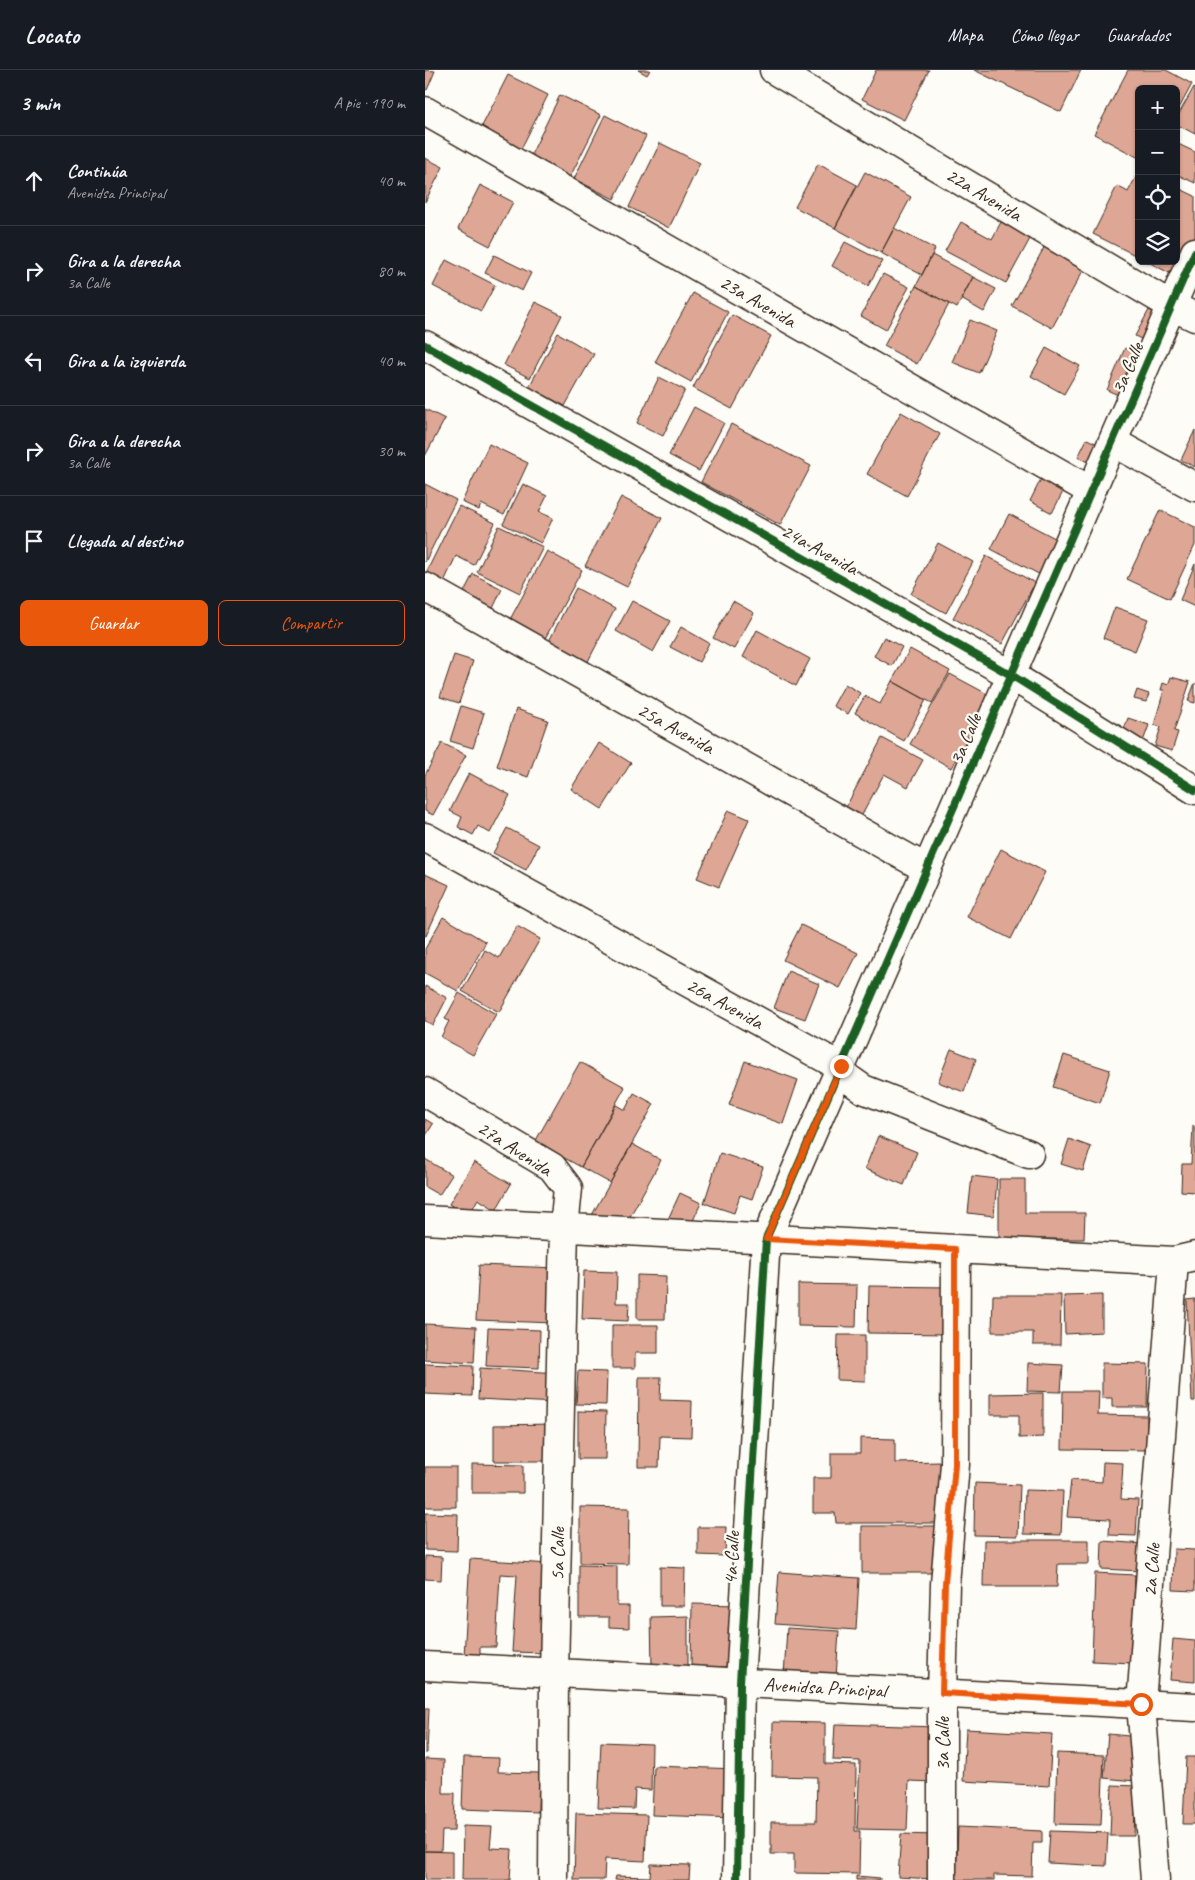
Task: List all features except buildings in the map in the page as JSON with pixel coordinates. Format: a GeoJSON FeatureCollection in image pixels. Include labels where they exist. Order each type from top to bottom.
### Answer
{"type":"FeatureCollection","features":[{"type":"Feature","properties":{"kind":"street","name":"22a Avenida"},"geometry":{"type":"LineString","coordinates":[[774,70],[1183,311]]}},
{"type":"Feature","properties":{"kind":"street","name":"23a Avenida"},"geometry":{"type":"LineString","coordinates":[[425,110],[1091,491]]}},
{"type":"Feature","properties":{"kind":"street","name":"3a Calle"},"geometry":{"type":"LineString","coordinates":[[766,1239],[1113,442],[1183,311],[1195,252]]}},
{"type":"Feature","properties":{"kind":"street","name":"24a Avenida"},"geometry":{"type":"LineString","coordinates":[[425,345],[1011,676],[1195,790]]}},
{"type":"Feature","properties":{"kind":"street"},"geometry":{"type":"LineString","coordinates":[[1113,442],[1195,487]]}},
{"type":"Feature","properties":{"kind":"street","name":"25a Avenida"},"geometry":{"type":"LineString","coordinates":[[425,587],[927,869]]}},
{"type":"Feature","properties":{"kind":"street","name":"26a Avenida"},"geometry":{"type":"LineString","coordinates":[[425,837],[841,1066],[846,1077],[863,1089],[1029,1154]]}},
{"type":"Feature","properties":{"kind":"street","name":"27a Avenida"},"geometry":{"type":"LineString","coordinates":[[425,1092],[552,1167],[568,1188],[564,1228]]}},
{"type":"Feature","properties":{"kind":"street"},"geometry":{"type":"LineString","coordinates":[[425,1220],[955,1249],[1184,1258]]}},
{"type":"Feature","properties":{"kind":"street","name":"5a Calle"},"geometry":{"type":"LineString","coordinates":[[553,1880],[554,1673],[564,1228]]}},
{"type":"Feature","properties":{"kind":"street","name":"4a Calle"},"geometry":{"type":"LineString","coordinates":[[737,1880],[740,1683],[766,1239]]}},
{"type":"Feature","properties":{"kind":"street","name":"3a Calle"},"geometry":{"type":"LineString","coordinates":[[943,1880],[942,1693],[945,1584],[955,1464],[955,1249]]}},
{"type":"Feature","properties":{"kind":"street","name":"2a Calle"},"geometry":{"type":"LineString","coordinates":[[1155,1880],[1141,1704],[1184,1258]]}},
{"type":"Feature","properties":{"kind":"street","name":"Avenidsa Principal"},"geometry":{"type":"LineString","coordinates":[[425,1666],[1195,1707]]}},
{"type":"Feature","properties":{"kind":"cycle path"},"geometry":{"type":"LineString","coordinates":[[737,1880],[740,1683],[766,1239],[1195,252]]}},
{"type":"Feature","properties":{"kind":"cycle path"},"geometry":{"type":"LineString","coordinates":[[425,345],[1011,675],[1195,790]]}},
{"type":"Feature","properties":{"kind":"route"},"geometry":{"type":"LineString","coordinates":[[841,1066],[766,1239],[955,1249],[955,1464],[945,1584],[942,1693],[1141,1704]]}}]}
